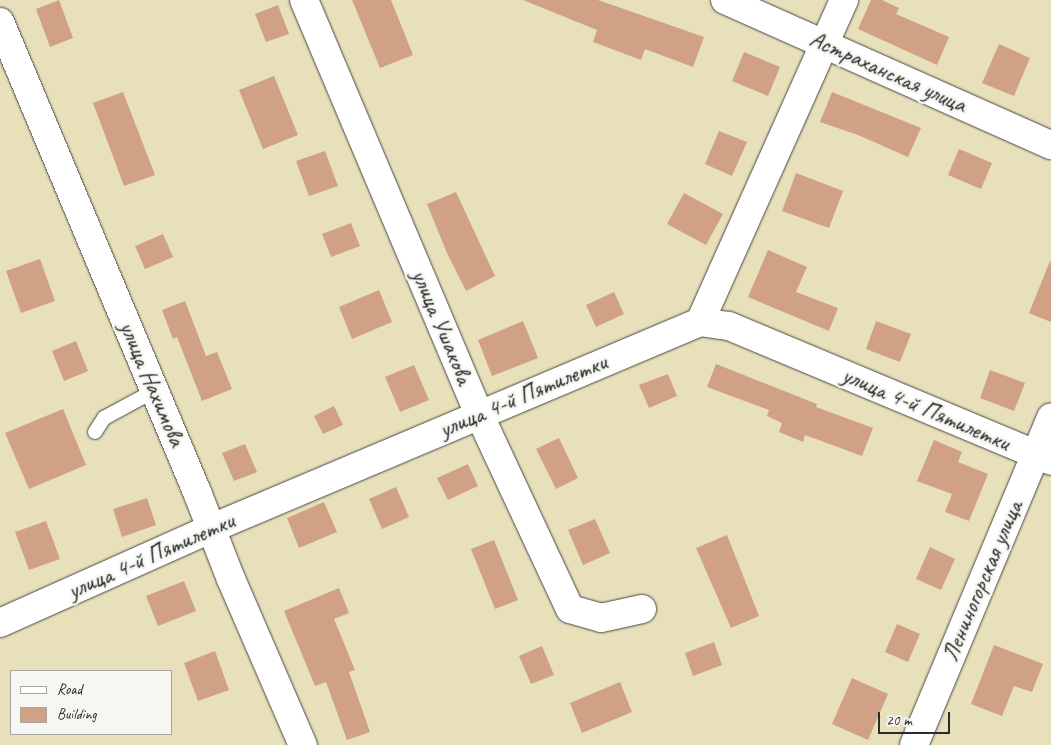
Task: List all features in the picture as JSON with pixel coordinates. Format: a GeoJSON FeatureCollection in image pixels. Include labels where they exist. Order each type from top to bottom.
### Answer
{"type":"FeatureCollection","features":[{"type":"Feature","properties":{"kind":"street","name":"улица Ушакова"},"geometry":{"type":"LineString","coordinates":[[304,0],[478,414],[570,609],[601,618],[642,609]]}},
{"type":"Feature","properties":{"kind":"street","name":"Астраханская улица"},"geometry":{"type":"LineString","coordinates":[[725,0],[826,43],[1051,145]]}},
{"type":"Feature","properties":{"kind":"street"},"geometry":{"type":"LineString","coordinates":[[700,322],[844,0]]}},
{"type":"Feature","properties":{"kind":"street","name":"улица Нахимова"},"geometry":{"type":"LineString","coordinates":[[0,22],[197,492],[210,529],[303,745]]}},
{"type":"Feature","properties":{"kind":"street","name":"улица 4-й Пятилетки"},"geometry":{"type":"LineString","coordinates":[[0,623],[210,529],[478,414],[700,322],[729,326],[1043,457]]}},
{"type":"Feature","properties":{"kind":"street","name":"Лениногорская улица"},"geometry":{"type":"LineString","coordinates":[[914,745],[1043,457],[1051,418]]}},
{"type":"Feature","properties":{"kind":"lane"},"geometry":{"type":"LineString","coordinates":[[95,432],[104,418],[154,391]]}},
{"type":"Feature","properties":{"kind":"building"},"geometry":{"type":"Polygon","coordinates":[[[59,0],[73,38],[50,47],[36,9],[59,0]]]}},
{"type":"Feature","properties":{"kind":"building"},"geometry":{"type":"Polygon","coordinates":[[[352,0],[391,0],[413,55],[380,68],[352,0]]]}},
{"type":"Feature","properties":{"kind":"building"},"geometry":{"type":"Polygon","coordinates":[[[523,0],[598,0],[704,37],[693,67],[645,49],[641,60],[593,42],[597,30],[523,0]]]}},
{"type":"Feature","properties":{"kind":"building"},"geometry":{"type":"Polygon","coordinates":[[[871,0],[882,0],[899,8],[896,14],[949,37],[937,65],[858,29],[871,0]]]}},
{"type":"Feature","properties":{"kind":"building"},"geometry":{"type":"Polygon","coordinates":[[[278,5],[289,34],[266,42],[255,14],[278,5]]]}},
{"type":"Feature","properties":{"kind":"building"},"geometry":{"type":"Polygon","coordinates":[[[999,44],[1030,58],[1014,96],[982,83],[999,44]]]}},
{"type":"Feature","properties":{"kind":"building"},"geometry":{"type":"Polygon","coordinates":[[[744,52],[780,67],[768,96],[732,81],[744,52]]]}},
{"type":"Feature","properties":{"kind":"building"},"geometry":{"type":"Polygon","coordinates":[[[274,76],[298,135],[263,149],[239,90],[274,76]]]}},
{"type":"Feature","properties":{"kind":"building"},"geometry":{"type":"Polygon","coordinates":[[[123,92],[155,175],[124,186],[93,103],[123,92]]]}},
{"type":"Feature","properties":{"kind":"building"},"geometry":{"type":"Polygon","coordinates":[[[832,92],[921,128],[908,157],[858,135],[820,122],[832,92]]]}},
{"type":"Feature","properties":{"kind":"building"},"geometry":{"type":"Polygon","coordinates":[[[719,131],[747,142],[732,176],[705,164],[719,131]]]}},
{"type":"Feature","properties":{"kind":"building"},"geometry":{"type":"Polygon","coordinates":[[[959,149],[992,163],[981,189],[948,175],[959,149]]]}},
{"type":"Feature","properties":{"kind":"building"},"geometry":{"type":"Polygon","coordinates":[[[325,151],[338,186],[309,196],[296,161],[325,151]]]}},
{"type":"Feature","properties":{"kind":"building"},"geometry":{"type":"Polygon","coordinates":[[[796,173],[843,191],[829,228],[782,211],[796,173]]]}},
{"type":"Feature","properties":{"kind":"building"},"geometry":{"type":"Polygon","coordinates":[[[456,192],[495,276],[466,291],[447,253],[427,204],[456,192]]]}},
{"type":"Feature","properties":{"kind":"building"},"geometry":{"type":"Polygon","coordinates":[[[684,193],[723,214],[706,245],[667,224],[684,193]]]}},
{"type":"Feature","properties":{"kind":"building"},"geometry":{"type":"Polygon","coordinates":[[[351,223],[360,246],[331,257],[322,234],[351,223]]]}},
{"type":"Feature","properties":{"kind":"building"},"geometry":{"type":"Polygon","coordinates":[[[163,234],[173,257],[145,269],[135,246],[163,234]]]}},
{"type":"Feature","properties":{"kind":"building"},"geometry":{"type":"Polygon","coordinates":[[[768,250],[807,267],[796,292],[838,308],[829,331],[748,297],[768,250]]]}},
{"type":"Feature","properties":{"kind":"building"},"geometry":{"type":"Polygon","coordinates":[[[40,259],[55,301],[21,313],[6,271],[40,259]]]}},
{"type":"Feature","properties":{"kind":"building"},"geometry":{"type":"Polygon","coordinates":[[[1051,261],[1051,322],[1029,313],[1051,261]]]}},
{"type":"Feature","properties":{"kind":"building"},"geometry":{"type":"Polygon","coordinates":[[[379,290],[392,322],[352,339],[339,307],[379,290]]]}},
{"type":"Feature","properties":{"kind":"building"},"geometry":{"type":"Polygon","coordinates":[[[614,292],[624,314],[596,327],[586,305],[614,292]]]}},
{"type":"Feature","properties":{"kind":"building"},"geometry":{"type":"Polygon","coordinates":[[[185,301],[206,356],[217,352],[232,389],[202,401],[177,337],[173,339],[162,310],[185,301]]]}},
{"type":"Feature","properties":{"kind":"building"},"geometry":{"type":"Polygon","coordinates":[[[523,321],[538,358],[492,376],[478,340],[523,321]]]}},
{"type":"Feature","properties":{"kind":"building"},"geometry":{"type":"Polygon","coordinates":[[[876,321],[911,334],[900,362],[866,349],[876,321]]]}},
{"type":"Feature","properties":{"kind":"building"},"geometry":{"type":"Polygon","coordinates":[[[76,341],[88,371],[64,381],[52,351],[76,341]]]}},
{"type":"Feature","properties":{"kind":"building"},"geometry":{"type":"Polygon","coordinates":[[[716,364],[817,404],[816,407],[873,428],[862,456],[805,435],[803,442],[779,432],[782,423],[767,416],[769,410],[707,387],[716,364]]]}},
{"type":"Feature","properties":{"kind":"building"},"geometry":{"type":"Polygon","coordinates":[[[414,365],[429,400],[400,412],[385,377],[414,365]]]}},
{"type":"Feature","properties":{"kind":"building"},"geometry":{"type":"Polygon","coordinates":[[[990,370],[1025,383],[1014,411],[980,398],[990,370]]]}},
{"type":"Feature","properties":{"kind":"building"},"geometry":{"type":"Polygon","coordinates":[[[668,374],[677,396],[649,408],[639,385],[668,374]]]}},
{"type":"Feature","properties":{"kind":"building"},"geometry":{"type":"Polygon","coordinates":[[[334,406],[343,425],[323,434],[314,416],[334,406]]]}},
{"type":"Feature","properties":{"kind":"building"},"geometry":{"type":"Polygon","coordinates":[[[63,409],[86,465],[29,489],[5,433],[63,409]]]}},
{"type":"Feature","properties":{"kind":"building"},"geometry":{"type":"Polygon","coordinates":[[[559,438],[578,478],[556,489],[536,449],[559,438]]]}},
{"type":"Feature","properties":{"kind":"building"},"geometry":{"type":"Polygon","coordinates":[[[934,440],[962,452],[958,462],[988,474],[969,521],[945,512],[952,494],[917,481],[934,440]]]}},
{"type":"Feature","properties":{"kind":"building"},"geometry":{"type":"Polygon","coordinates":[[[245,444],[257,472],[234,481],[222,453],[245,444]]]}},
{"type":"Feature","properties":{"kind":"building"},"geometry":{"type":"Polygon","coordinates":[[[468,464],[478,486],[448,500],[437,478],[468,464]]]}},
{"type":"Feature","properties":{"kind":"building"},"geometry":{"type":"Polygon","coordinates":[[[396,487],[409,517],[382,529],[369,499],[396,487]]]}},
{"type":"Feature","properties":{"kind":"building"},"geometry":{"type":"Polygon","coordinates":[[[147,498],[156,525],[122,537],[113,509],[147,498]]]}},
{"type":"Feature","properties":{"kind":"building"},"geometry":{"type":"Polygon","coordinates":[[[324,502],[337,532],[299,548],[287,518],[324,502]]]}},
{"type":"Feature","properties":{"kind":"building"},"geometry":{"type":"Polygon","coordinates":[[[595,519],[610,553],[583,565],[568,530],[595,519]]]}},
{"type":"Feature","properties":{"kind":"building"},"geometry":{"type":"Polygon","coordinates":[[[46,521],[60,559],[29,570],[15,532],[46,521]]]}},
{"type":"Feature","properties":{"kind":"building"},"geometry":{"type":"Polygon","coordinates":[[[727,535],[759,616],[731,628],[696,548],[727,535]]]}},
{"type":"Feature","properties":{"kind":"building"},"geometry":{"type":"Polygon","coordinates":[[[494,540],[518,600],[495,609],[471,549],[494,540]]]}},
{"type":"Feature","properties":{"kind":"building"},"geometry":{"type":"Polygon","coordinates":[[[930,547],[955,559],[941,590],[916,579],[930,547]]]}},
{"type":"Feature","properties":{"kind":"building"},"geometry":{"type":"Polygon","coordinates":[[[184,581],[196,611],[158,626],[146,596],[184,581]]]}},
{"type":"Feature","properties":{"kind":"building"},"geometry":{"type":"Polygon","coordinates":[[[339,588],[349,613],[334,619],[355,670],[349,672],[370,732],[347,740],[326,682],[315,686],[284,611],[339,588]]]}},
{"type":"Feature","properties":{"kind":"building"},"geometry":{"type":"Polygon","coordinates":[[[897,624],[920,634],[908,662],[885,652],[897,624]]]}},
{"type":"Feature","properties":{"kind":"building"},"geometry":{"type":"Polygon","coordinates":[[[714,642],[722,665],[693,676],[685,653],[714,642]]]}},
{"type":"Feature","properties":{"kind":"building"},"geometry":{"type":"Polygon","coordinates":[[[994,645],[1043,664],[1032,692],[1014,686],[1002,716],[971,704],[994,645]]]}},
{"type":"Feature","properties":{"kind":"building"},"geometry":{"type":"Polygon","coordinates":[[[542,646],[554,675],[531,684],[519,656],[542,646]]]}},
{"type":"Feature","properties":{"kind":"building"},"geometry":{"type":"Polygon","coordinates":[[[215,651],[229,690],[198,701],[184,663],[215,651]]]}},
{"type":"Feature","properties":{"kind":"building"},"geometry":{"type":"Polygon","coordinates":[[[852,678],[888,694],[868,740],[832,724],[852,678]]]}},
{"type":"Feature","properties":{"kind":"building"},"geometry":{"type":"Polygon","coordinates":[[[620,682],[632,712],[582,733],[570,703],[620,682]]]}}]}
